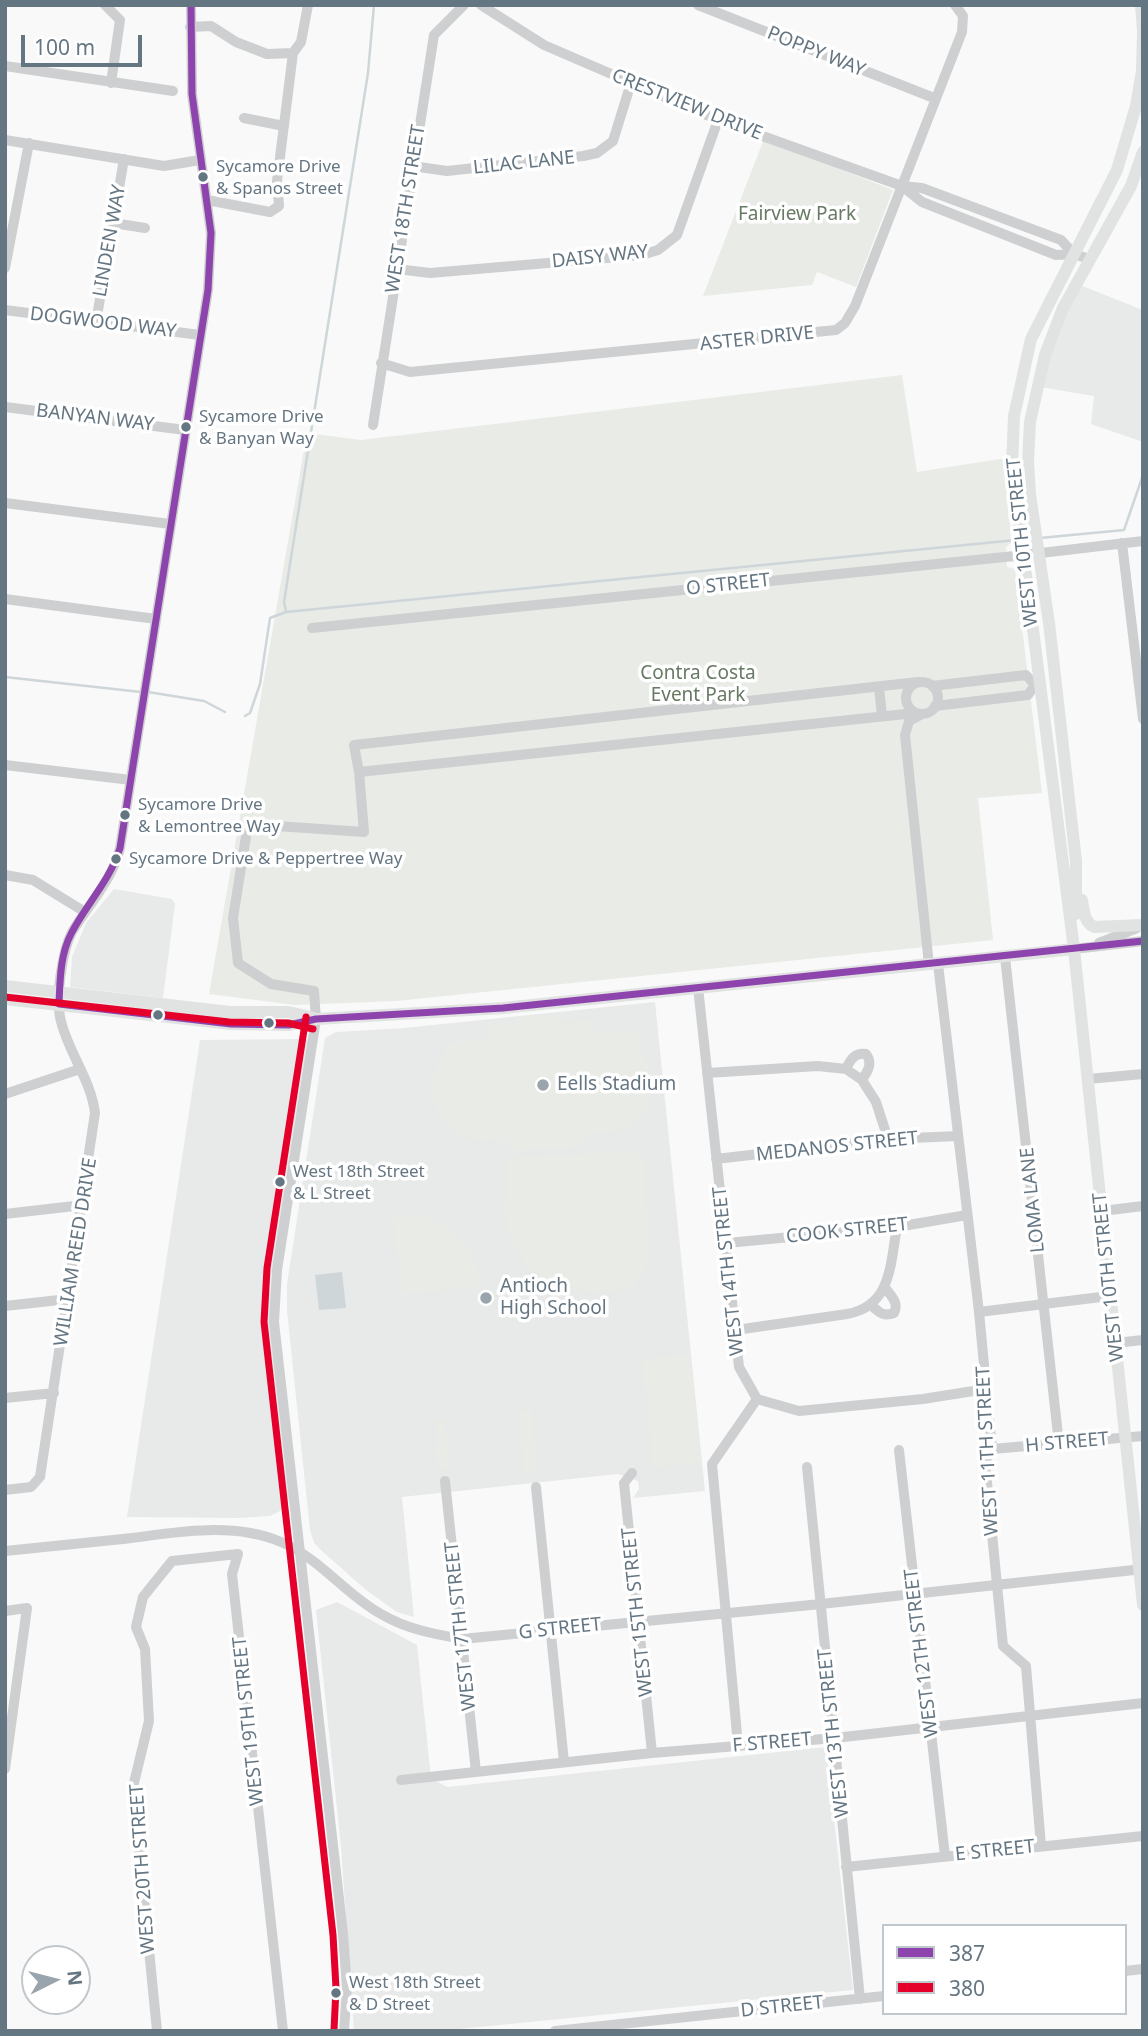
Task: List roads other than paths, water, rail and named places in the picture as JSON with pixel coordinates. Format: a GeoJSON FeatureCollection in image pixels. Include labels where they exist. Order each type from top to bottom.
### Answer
{"type":"FeatureCollection","features":[{"type":"Feature","properties":{"kind":"main road","name":"WEST 10TH STREET"},"geometry":{"type":"LineString","coordinates":[[1141,5],[1142,71],[1136,106],[1117,170],[1031,339],[1014,416],[1014,486],[1037,685],[1074,949],[1143,1605]]}},
{"type":"Feature","properties":{"kind":"main road","name":"WEST 10TH STREET"},"geometry":{"type":"LineString","coordinates":[[1074,949],[1076,861],[1056,682],[1030,494],[1030,422],[1045,355],[1063,308],[1131,186],[1143,152]]}},
{"type":"Feature","properties":{"kind":"main road"},"geometry":{"type":"LineString","coordinates":[[1076,861],[1084,916],[1088,924],[1094,927],[1143,926]]}},
{"type":"Feature","properties":{"kind":"main road"},"geometry":{"type":"LineString","coordinates":[[5,999],[60,998],[230,1013],[289,1012],[316,1019],[503,1008],[1074,949]]}},
{"type":"Feature","properties":{"kind":"main road"},"geometry":{"type":"LineString","coordinates":[[5,986],[60,998]]}},
{"type":"Feature","properties":{"kind":"street"},"geometry":{"type":"LineString","coordinates":[[105,5],[120,20],[111,83]]}},
{"type":"Feature","properties":{"kind":"street"},"geometry":{"type":"LineString","coordinates":[[60,998],[69,940],[106,884],[117,859],[209,277],[211,233],[192,94],[191,5]]}},
{"type":"Feature","properties":{"kind":"street"},"geometry":{"type":"LineString","coordinates":[[207,200],[270,212],[279,206],[277,181],[293,53],[301,42],[308,5]]}},
{"type":"Feature","properties":{"kind":"street","name":"WEST 18TH STREET"},"geometry":{"type":"LineString","coordinates":[[373,425],[434,36],[464,5]]}},
{"type":"Feature","properties":{"kind":"street","name":"CRESTVIEW DRIVE"},"geometry":{"type":"LineString","coordinates":[[481,5],[544,45],[718,120],[901,186],[922,188],[1060,240],[1073,254]]}},
{"type":"Feature","properties":{"kind":"street","name":"POPPY WAY"},"geometry":{"type":"LineString","coordinates":[[698,5],[934,98]]}},
{"type":"Feature","properties":{"kind":"street","name":"ASTER DRIVE"},"geometry":{"type":"LineString","coordinates":[[381,363],[410,372],[836,330],[845,323],[855,306],[962,32],[963,16],[955,5]]}},
{"type":"Feature","properties":{"kind":"street"},"geometry":{"type":"LineString","coordinates":[[190,27],[211,26],[236,42],[267,54],[293,53]]}},
{"type":"Feature","properties":{"kind":"street"},"geometry":{"type":"LineString","coordinates":[[5,65],[173,91]]}},
{"type":"Feature","properties":{"kind":"street","name":"LILAC LANE"},"geometry":{"type":"LineString","coordinates":[[412,166],[447,171],[597,153],[612,141],[631,83]]}},
{"type":"Feature","properties":{"kind":"street"},"geometry":{"type":"LineString","coordinates":[[244,118],[284,126]]}},
{"type":"Feature","properties":{"kind":"street","name":"DAISY WAY"},"geometry":{"type":"LineString","coordinates":[[397,270],[430,273],[642,255],[658,250],[677,235],[718,120]]}},
{"type":"Feature","properties":{"kind":"street"},"geometry":{"type":"LineString","coordinates":[[5,141],[164,166],[200,160]]}},
{"type":"Feature","properties":{"kind":"street"},"geometry":{"type":"LineString","coordinates":[[5,268],[29,143]]}},
{"type":"Feature","properties":{"kind":"street","name":"LINDEN WAY"},"geometry":{"type":"LineString","coordinates":[[96,323],[124,159]]}},
{"type":"Feature","properties":{"kind":"street","name":"CRESTVIEW DRIVE"},"geometry":{"type":"LineString","coordinates":[[901,186],[922,202],[1056,255],[1073,254],[1089,259]]}},
{"type":"Feature","properties":{"kind":"street"},"geometry":{"type":"LineString","coordinates":[[113,223],[145,228]]}},
{"type":"Feature","properties":{"kind":"street","name":"DOGWOOD WAY"},"geometry":{"type":"LineString","coordinates":[[5,310],[200,335]]}},
{"type":"Feature","properties":{"kind":"street","name":"BANYAN WAY"},"geometry":{"type":"LineString","coordinates":[[5,407],[185,430]]}},
{"type":"Feature","properties":{"kind":"street"},"geometry":{"type":"LineString","coordinates":[[5,503],[170,524]]}},
{"type":"Feature","properties":{"kind":"street","name":"O STREET"},"geometry":{"type":"LineString","coordinates":[[313,628],[1143,541]]}},
{"type":"Feature","properties":{"kind":"street"},"geometry":{"type":"LineString","coordinates":[[1122,543],[1143,719]]}},
{"type":"Feature","properties":{"kind":"street"},"geometry":{"type":"LineString","coordinates":[[5,599],[156,619]]}},
{"type":"Feature","properties":{"kind":"street"},"geometry":{"type":"LineString","coordinates":[[344,2031],[347,1988],[343,1934],[274,1322],[274,1294],[316,1019],[314,991],[271,984],[238,962],[233,918],[248,824],[364,832],[354,745],[918,682],[932,686],[1026,675],[1037,685]]}},
{"type":"Feature","properties":{"kind":"street"},"geometry":{"type":"LineString","coordinates":[[917,713],[907,705],[906,694],[918,682]]}},
{"type":"Feature","properties":{"kind":"street"},"geometry":{"type":"LineString","coordinates":[[935,706],[1028,695],[1037,685],[1056,682]]}},
{"type":"Feature","properties":{"kind":"street"},"geometry":{"type":"LineString","coordinates":[[359,772],[931,712],[937,694],[932,686]]}},
{"type":"Feature","properties":{"kind":"street"},"geometry":{"type":"LineString","coordinates":[[879,687],[882,716]]}},
{"type":"Feature","properties":{"kind":"street","name":"WEST 11TH STREET"},"geometry":{"type":"LineString","coordinates":[[917,713],[909,721],[905,735],[979,1312],[992,1449],[985,1462],[1003,1646],[1026,1666],[1041,1846]]}},
{"type":"Feature","properties":{"kind":"street"},"geometry":{"type":"LineString","coordinates":[[5,765],[131,780]]}},
{"type":"Feature","properties":{"kind":"street"},"geometry":{"type":"LineString","coordinates":[[5,876],[33,880],[85,912]]}},
{"type":"Feature","properties":{"kind":"street"},"geometry":{"type":"LineString","coordinates":[[1088,947],[1143,926]]}},
{"type":"Feature","properties":{"kind":"street"},"geometry":{"type":"LineString","coordinates":[[1074,949],[1143,941]]}},
{"type":"Feature","properties":{"kind":"street","name":"LOMA LANE"},"geometry":{"type":"LineString","coordinates":[[1005,957],[1059,1444]]}},
{"type":"Feature","properties":{"kind":"street","name":"WEST 14TH STREET"},"geometry":{"type":"LineString","coordinates":[[698,988],[739,1367],[757,1399]]}},
{"type":"Feature","properties":{"kind":"street","name":"WILLIAM REED DRIVE"},"geometry":{"type":"LineString","coordinates":[[5,1490],[31,1487],[40,1477],[96,1113],[89,1087],[60,1018],[60,998]]}},
{"type":"Feature","properties":{"kind":"street"},"geometry":{"type":"LineString","coordinates":[[845,1069],[852,1058],[860,1053],[866,1054],[869,1065],[862,1080]]}},
{"type":"Feature","properties":{"kind":"street"},"geometry":{"type":"LineString","coordinates":[[707,1073],[818,1066],[845,1069],[862,1080],[876,1102],[888,1139]]}},
{"type":"Feature","properties":{"kind":"street"},"geometry":{"type":"LineString","coordinates":[[5,1094],[80,1069]]}},
{"type":"Feature","properties":{"kind":"street"},"geometry":{"type":"LineString","coordinates":[[1088,1079],[1143,1074]]}},
{"type":"Feature","properties":{"kind":"street","name":"MEDANOS STREET"},"geometry":{"type":"LineString","coordinates":[[716,1159],[888,1139],[958,1136]]}},
{"type":"Feature","properties":{"kind":"street"},"geometry":{"type":"LineString","coordinates":[[5,1214],[83,1205]]}},
{"type":"Feature","properties":{"kind":"street"},"geometry":{"type":"LineString","coordinates":[[1102,1211],[1143,1206]]}},
{"type":"Feature","properties":{"kind":"street","name":"COOK STREET"},"geometry":{"type":"LineString","coordinates":[[727,1243],[897,1227],[967,1215]]}},
{"type":"Feature","properties":{"kind":"street"},"geometry":{"type":"LineString","coordinates":[[736,1330],[860,1312],[886,1289],[897,1227]]}},
{"type":"Feature","properties":{"kind":"street"},"geometry":{"type":"LineString","coordinates":[[871,1304],[880,1314],[894,1313],[897,1308],[895,1300],[886,1289]]}},
{"type":"Feature","properties":{"kind":"street"},"geometry":{"type":"LineString","coordinates":[[979,1312],[1109,1296]]}},
{"type":"Feature","properties":{"kind":"street"},"geometry":{"type":"LineString","coordinates":[[5,1306],[68,1299]]}},
{"type":"Feature","properties":{"kind":"street"},"geometry":{"type":"LineString","coordinates":[[1115,1343],[1143,1340]]}},
{"type":"Feature","properties":{"kind":"street"},"geometry":{"type":"LineString","coordinates":[[738,1745],[712,1464],[757,1399],[799,1411],[923,1399],[986,1389]]}},
{"type":"Feature","properties":{"kind":"street"},"geometry":{"type":"LineString","coordinates":[[5,1398],[54,1393]]}},
{"type":"Feature","properties":{"kind":"street","name":"H STREET"},"geometry":{"type":"LineString","coordinates":[[992,1449],[1143,1436]]}},
{"type":"Feature","properties":{"kind":"street","name":"WEST 12TH STREET"},"geometry":{"type":"LineString","coordinates":[[899,1450],[944,1856]]}},
{"type":"Feature","properties":{"kind":"street","name":"WEST 13TH STREET"},"geometry":{"type":"LineString","coordinates":[[807,1467],[860,1999]]}},
{"type":"Feature","properties":{"kind":"street","name":"WEST 15TH STREET"},"geometry":{"type":"LineString","coordinates":[[632,1473],[624,1483],[652,1753]]}},
{"type":"Feature","properties":{"kind":"street","name":"WEST 17TH STREET"},"geometry":{"type":"LineString","coordinates":[[445,1481],[476,1772]]}},
{"type":"Feature","properties":{"kind":"street"},"geometry":{"type":"LineString","coordinates":[[536,1487],[565,1762]]}},
{"type":"Feature","properties":{"kind":"street","name":"G STREET"},"geometry":{"type":"LineString","coordinates":[[5,1551],[207,1530],[235,1530],[262,1535],[302,1552],[319,1563],[379,1614],[415,1629],[462,1639],[916,1595],[1141,1569]]}},
{"type":"Feature","properties":{"kind":"street","name":"WEST 19TH STREET"},"geometry":{"type":"LineString","coordinates":[[136,1627],[143,1597],[172,1561],[237,1554],[232,1574],[283,2031]]}},
{"type":"Feature","properties":{"kind":"street"},"geometry":{"type":"LineString","coordinates":[[5,1611],[27,1608],[9,1709],[5,1769]]}},
{"type":"Feature","properties":{"kind":"street","name":"WEST 20TH STREET"},"geometry":{"type":"LineString","coordinates":[[136,1627],[145,1649],[149,1721],[134,1787],[157,2031]]}},
{"type":"Feature","properties":{"kind":"street","name":"F STREET"},"geometry":{"type":"LineString","coordinates":[[401,1780],[652,1753],[835,1738],[1143,1703]]}},
{"type":"Feature","properties":{"kind":"street","name":"E STREET"},"geometry":{"type":"LineString","coordinates":[[846,1867],[1143,1836]]}},
{"type":"Feature","properties":{"kind":"street","name":"D STREET"},"geometry":{"type":"LineString","coordinates":[[555,2031],[882,1996]]}},
{"type":"Feature","properties":{"kind":"waterway"},"geometry":{"type":"LineString","coordinates":[[286,611],[284,602],[368,73],[374,5]]}},
{"type":"Feature","properties":{"kind":"waterway"},"geometry":{"type":"LineString","coordinates":[[1040,538],[1124,530],[1143,475]]}},
{"type":"Feature","properties":{"kind":"waterway"},"geometry":{"type":"LineString","coordinates":[[245,716],[250,713],[260,684],[270,618],[286,612],[1016,540]]}},
{"type":"Feature","properties":{"kind":"waterway"},"geometry":{"type":"LineString","coordinates":[[5,677],[141,692]]}},
{"type":"Feature","properties":{"kind":"waterway"},"geometry":{"type":"LineString","coordinates":[[148,692],[204,701],[225,712]]}},
{"type":"Feature","properties":{"kind":"place","name":"Sycamore Drive & Spanos Street"},"geometry":{"type":"Point","coordinates":[203,177]}},
{"type":"Feature","properties":{"kind":"place","name":"Sycamore Drive & Banyan Way"},"geometry":{"type":"Point","coordinates":[186,427]}},
{"type":"Feature","properties":{"kind":"place","name":"Sycamore Drive & Lemontree Way"},"geometry":{"type":"Point","coordinates":[125,815]}},
{"type":"Feature","properties":{"kind":"place","name":"Sycamore Drive & Peppertree Way"},"geometry":{"type":"Point","coordinates":[116,859]}},
{"type":"Feature","properties":{"kind":"place","name":"Eells Stadium"},"geometry":{"type":"Point","coordinates":[543,1085]}},
{"type":"Feature","properties":{"kind":"place","name":"West 18th Street & L Street"},"geometry":{"type":"Point","coordinates":[280,1182]}},
{"type":"Feature","properties":{"kind":"place","name":"Antioch High School"},"geometry":{"type":"Point","coordinates":[486,1298]}},
{"type":"Feature","properties":{"kind":"place","name":"West 18th Street & D Street"},"geometry":{"type":"Point","coordinates":[336,1993]}},
{"type":"Feature","properties":{"kind":"park label","name":"Fairview Park"},"geometry":{"type":"Point","coordinates":[797,215]}},
{"type":"Feature","properties":{"kind":"park label","name":"Contra Costa Event Park"},"geometry":{"type":"Point","coordinates":[698,685]}}]}
